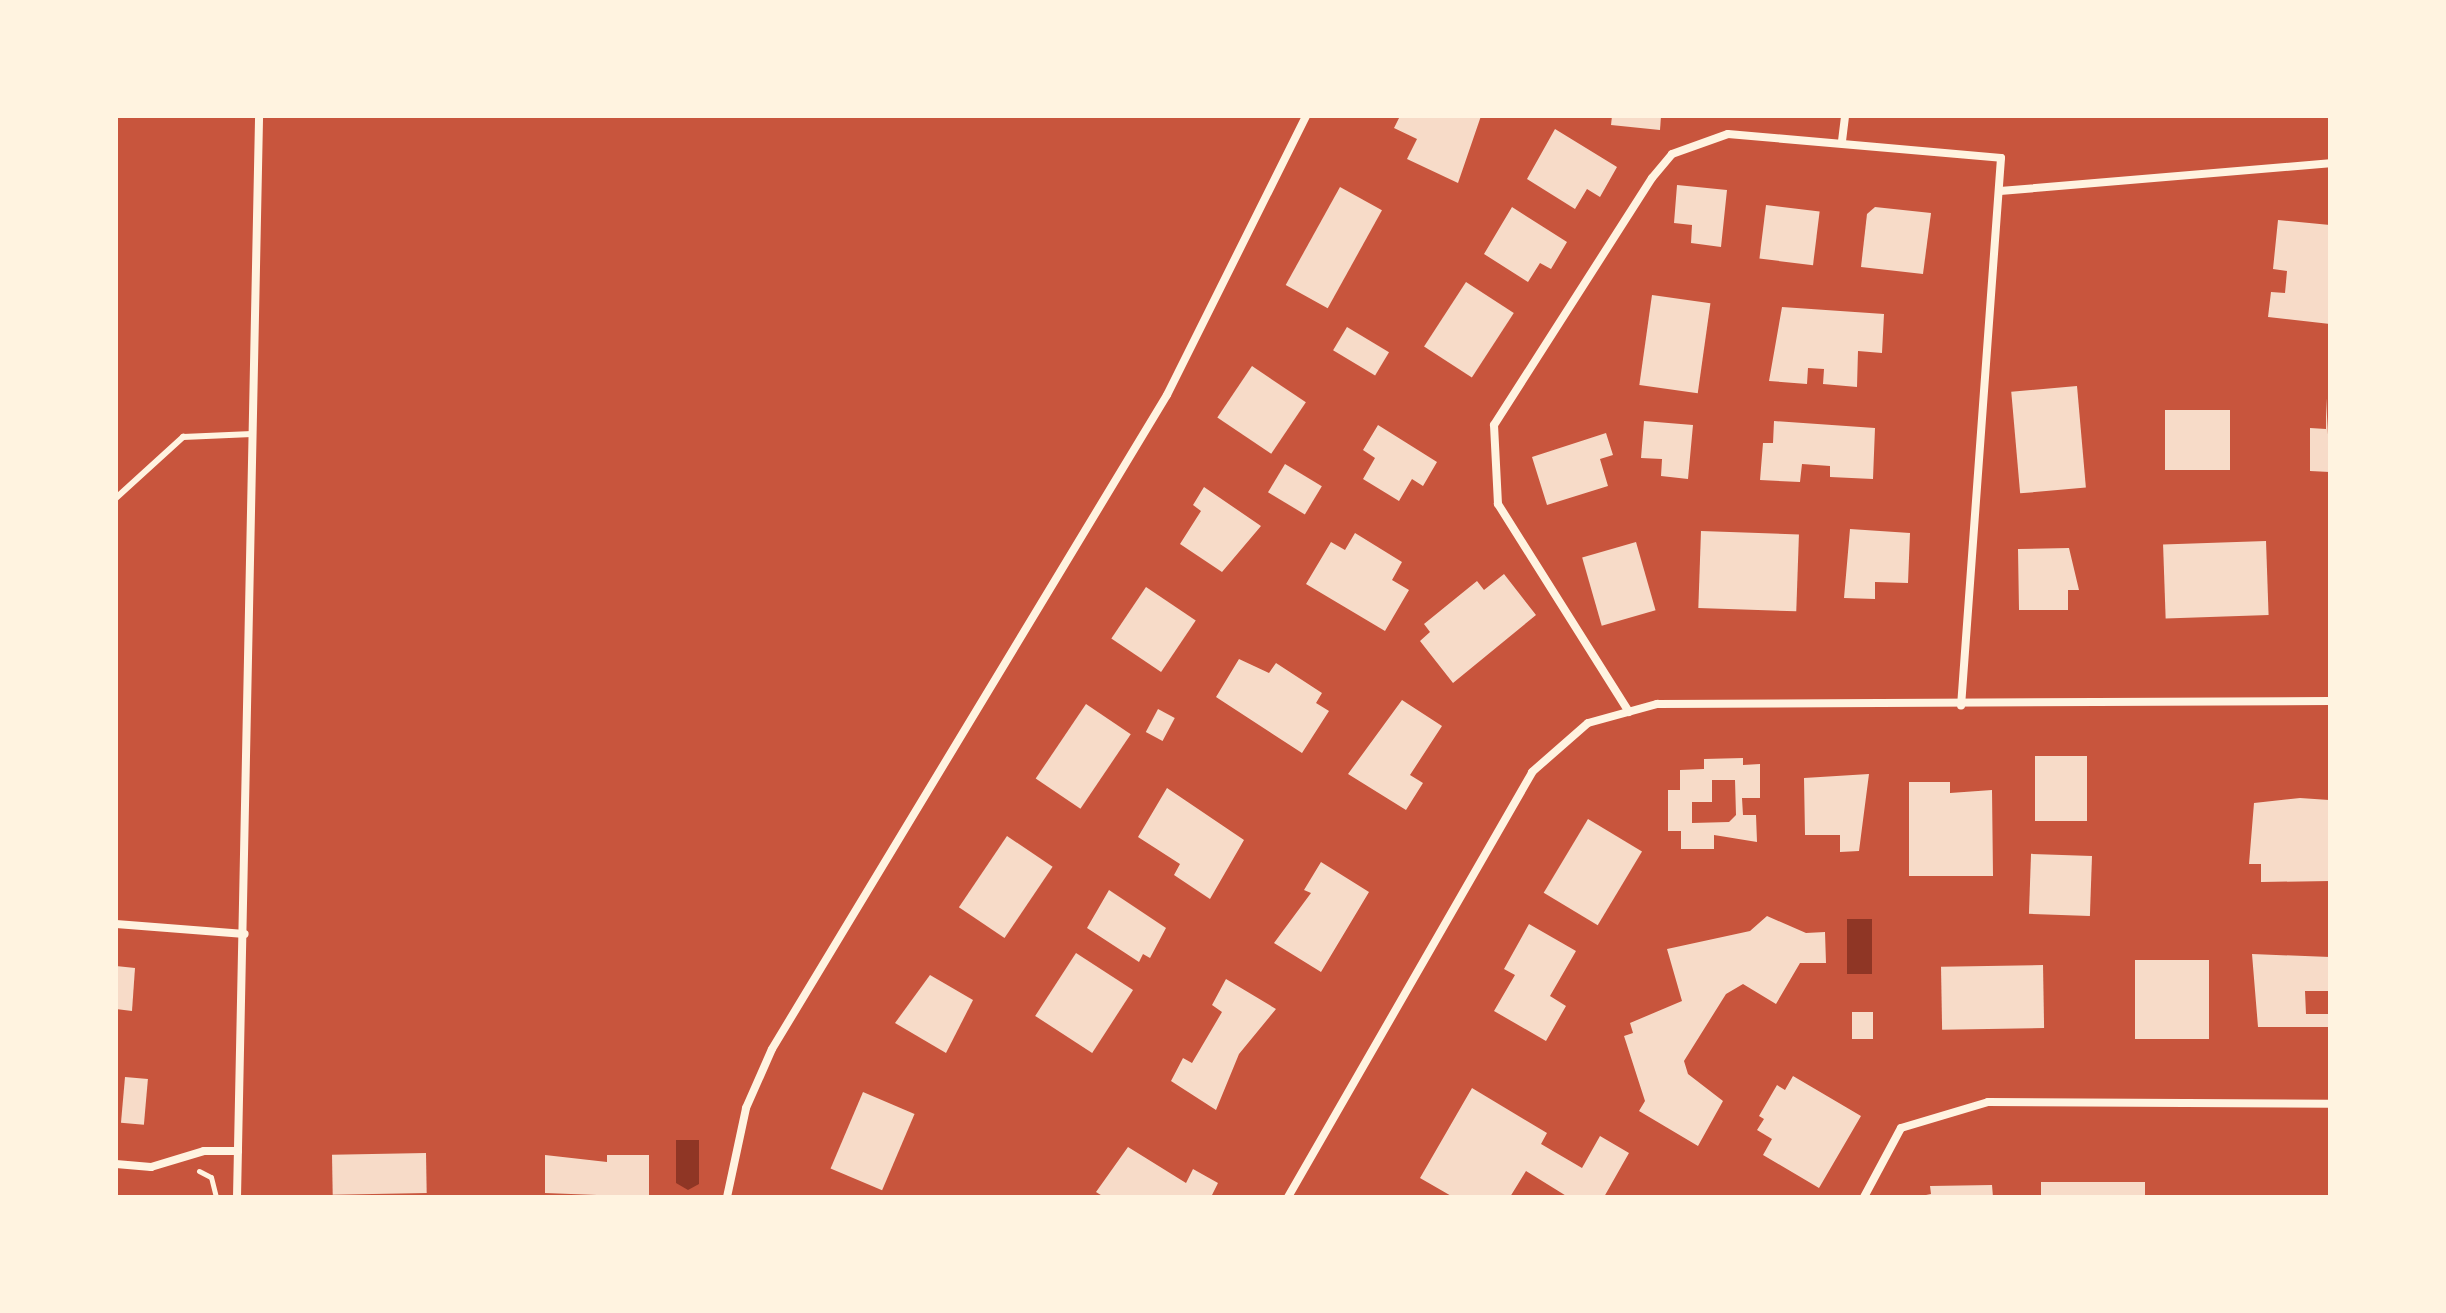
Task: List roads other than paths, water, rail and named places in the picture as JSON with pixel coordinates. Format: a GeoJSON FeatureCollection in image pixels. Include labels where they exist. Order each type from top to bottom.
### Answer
{"type":"FeatureCollection","features":[{"type":"Feature","properties":{"kind":"street"},"geometry":{"type":"LineString","coordinates":[[237,1197],[245,934],[259,116]]}},
{"type":"Feature","properties":{"kind":"street"},"geometry":{"type":"LineString","coordinates":[[727,1197],[746,1108],[772,1049],[1167,395],[1306,116]]}},
{"type":"Feature","properties":{"kind":"street"},"geometry":{"type":"LineString","coordinates":[[1842,141],[1845,116]]}},
{"type":"Feature","properties":{"kind":"street"},"geometry":{"type":"LineString","coordinates":[[1629,712],[1498,504],[1494,425],[1672,154],[1728,134],[1842,141],[2001,158],[1961,706]]}},
{"type":"Feature","properties":{"kind":"street"},"geometry":{"type":"LineString","coordinates":[[2000,191],[2330,163]]}},
{"type":"Feature","properties":{"kind":"street"},"geometry":{"type":"LineString","coordinates":[[1288,1197],[1532,772],[1588,723],[1657,704],[1961,706],[2330,701]]}},
{"type":"Feature","properties":{"kind":"street"},"geometry":{"type":"LineString","coordinates":[[116,924],[245,934]]}},
{"type":"Feature","properties":{"kind":"street"},"geometry":{"type":"LineString","coordinates":[[1864,1197],[1901,1128],[1988,1102],[2330,1104]]}},
{"type":"Feature","properties":{"kind":"street"},"geometry":{"type":"LineString","coordinates":[[116,1164],[151,1167],[204,1151],[238,1151]]}},
{"type":"Feature","properties":{"kind":"lane"},"geometry":{"type":"LineString","coordinates":[[116,498],[183,437],[252,434]]}}]}
